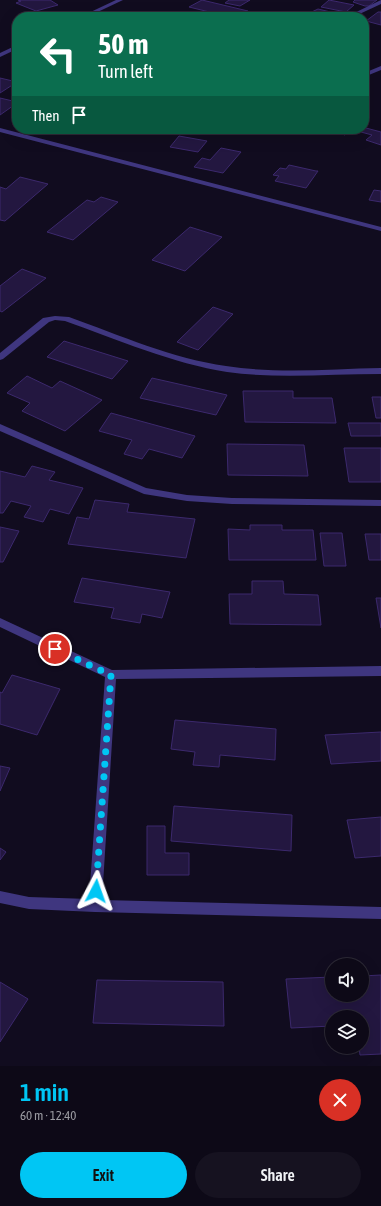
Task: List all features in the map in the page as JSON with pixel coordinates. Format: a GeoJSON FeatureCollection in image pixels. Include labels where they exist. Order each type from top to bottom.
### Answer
{"type":"FeatureCollection","features":[{"type":"Feature","properties":{"kind":"street"},"geometry":{"type":"LineString","coordinates":[[94,12],[120,0]]}},
{"type":"Feature","properties":{"kind":"street"},"geometry":{"type":"LineString","coordinates":[[360,12],[381,2]]}},
{"type":"Feature","properties":{"kind":"street"},"geometry":{"type":"LineString","coordinates":[[0,55],[12,49]]}},
{"type":"Feature","properties":{"kind":"street"},"geometry":{"type":"LineString","coordinates":[[369,73],[381,68]]}},
{"type":"Feature","properties":{"kind":"street"},"geometry":{"type":"LineString","coordinates":[[0,130],[12,133]]}},
{"type":"Feature","properties":{"kind":"street"},"geometry":{"type":"LineString","coordinates":[[15,134],[381,229]]}},
{"type":"Feature","properties":{"kind":"street"},"geometry":{"type":"LineString","coordinates":[[0,357],[46,320],[55,318],[66,319],[187,361],[225,369],[259,373],[381,371]]}},
{"type":"Feature","properties":{"kind":"street"},"geometry":{"type":"LineString","coordinates":[[0,427],[144,492],[187,498],[232,501],[381,503]]}},
{"type":"Feature","properties":{"kind":"street"},"geometry":{"type":"LineString","coordinates":[[0,622],[111,675],[381,671]]}},
{"type":"Feature","properties":{"kind":"street"},"geometry":{"type":"LineString","coordinates":[[95,906],[111,675]]}},
{"type":"Feature","properties":{"kind":"street"},"geometry":{"type":"LineString","coordinates":[[0,897],[29,903],[95,906],[381,913]]}},
{"type":"Feature","properties":{"kind":"building"},"geometry":{"type":"Polygon","coordinates":[[[18,0],[50,0],[58,5],[36,11],[16,3],[21,1],[18,0]]]}},
{"type":"Feature","properties":{"kind":"building"},"geometry":{"type":"Polygon","coordinates":[[[202,0],[248,11],[210,12],[189,7],[202,0]]]}},
{"type":"Feature","properties":{"kind":"building"},"geometry":{"type":"Polygon","coordinates":[[[229,0],[250,0],[240,6],[225,3],[229,0]]]}},
{"type":"Feature","properties":{"kind":"building"},"geometry":{"type":"Polygon","coordinates":[[[329,0],[354,5],[346,12],[321,7],[329,0]]]}},
{"type":"Feature","properties":{"kind":"building"},"geometry":{"type":"Polygon","coordinates":[[[355,0],[377,0],[369,6],[365,6],[353,2],[355,0]]]}},
{"type":"Feature","properties":{"kind":"building"},"geometry":{"type":"Polygon","coordinates":[[[318,9],[331,12],[312,12],[318,9]]]}},
{"type":"Feature","properties":{"kind":"building"},"geometry":{"type":"Polygon","coordinates":[[[378,12],[381,12],[381,25],[369,22],[369,19],[378,12]]]}},
{"type":"Feature","properties":{"kind":"building"},"geometry":{"type":"Polygon","coordinates":[[[0,78],[12,81],[12,85],[0,93],[0,78]]]}},
{"type":"Feature","properties":{"kind":"building"},"geometry":{"type":"Polygon","coordinates":[[[0,98],[12,101],[12,107],[0,115],[0,98]]]}},
{"type":"Feature","properties":{"kind":"building"},"geometry":{"type":"Polygon","coordinates":[[[369,129],[381,132],[381,145],[366,140],[372,135],[368,134],[369,129]]]}},
{"type":"Feature","properties":{"kind":"building"},"geometry":{"type":"Polygon","coordinates":[[[179,136],[207,141],[198,152],[170,147],[179,136]]]}},
{"type":"Feature","properties":{"kind":"building"},"geometry":{"type":"Polygon","coordinates":[[[221,148],[241,152],[223,173],[194,167],[202,158],[210,160],[221,148]]]}},
{"type":"Feature","properties":{"kind":"building"},"geometry":{"type":"Polygon","coordinates":[[[289,165],[318,171],[306,188],[275,181],[279,176],[273,175],[280,168],[286,169],[289,165]]]}},
{"type":"Feature","properties":{"kind":"building"},"geometry":{"type":"Polygon","coordinates":[[[20,177],[48,184],[5,221],[0,220],[0,187],[6,189],[20,177]]]}},
{"type":"Feature","properties":{"kind":"building"},"geometry":{"type":"Polygon","coordinates":[[[374,190],[381,191],[381,202],[369,200],[374,190]]]}},
{"type":"Feature","properties":{"kind":"building"},"geometry":{"type":"Polygon","coordinates":[[[101,197],[118,202],[73,240],[47,232],[87,200],[94,202],[101,197]]]}},
{"type":"Feature","properties":{"kind":"building"},"geometry":{"type":"Polygon","coordinates":[[[190,227],[222,237],[185,271],[152,260],[190,227]]]}},
{"type":"Feature","properties":{"kind":"building"},"geometry":{"type":"Polygon","coordinates":[[[22,269],[46,278],[2,312],[0,311],[0,286],[22,269]]]}},
{"type":"Feature","properties":{"kind":"building"},"geometry":{"type":"Polygon","coordinates":[[[213,307],[233,314],[198,350],[177,342],[213,307]]]}},
{"type":"Feature","properties":{"kind":"building"},"geometry":{"type":"Polygon","coordinates":[[[64,341],[128,361],[112,379],[47,357],[64,341]]]}},
{"type":"Feature","properties":{"kind":"building"},"geometry":{"type":"Polygon","coordinates":[[[27,376],[52,388],[60,381],[102,400],[65,431],[22,411],[30,403],[7,393],[27,376]]]}},
{"type":"Feature","properties":{"kind":"building"},"geometry":{"type":"Polygon","coordinates":[[[152,378],[227,395],[216,415],[140,398],[152,378]]]}},
{"type":"Feature","properties":{"kind":"building"},"geometry":{"type":"Polygon","coordinates":[[[243,391],[293,391],[293,398],[332,398],[336,423],[245,422],[243,391]]]}},
{"type":"Feature","properties":{"kind":"building"},"geometry":{"type":"Polygon","coordinates":[[[372,397],[381,397],[381,418],[376,418],[372,397]]]}},
{"type":"Feature","properties":{"kind":"building"},"geometry":{"type":"Polygon","coordinates":[[[111,413],[195,436],[182,458],[149,449],[142,459],[124,454],[132,440],[99,431],[111,413]]]}},
{"type":"Feature","properties":{"kind":"building"},"geometry":{"type":"Polygon","coordinates":[[[348,423],[381,423],[381,436],[351,436],[348,423]]]}},
{"type":"Feature","properties":{"kind":"building"},"geometry":{"type":"Polygon","coordinates":[[[227,444],[304,445],[308,476],[228,475],[227,444]]]}},
{"type":"Feature","properties":{"kind":"building"},"geometry":{"type":"Polygon","coordinates":[[[344,448],[381,448],[381,482],[349,482],[344,448]]]}},
{"type":"Feature","properties":{"kind":"building"},"geometry":{"type":"Polygon","coordinates":[[[32,466],[55,472],[49,480],[83,488],[69,514],[50,509],[43,522],[24,517],[31,506],[11,501],[3,513],[0,513],[0,471],[25,477],[32,466]]]}},
{"type":"Feature","properties":{"kind":"building"},"geometry":{"type":"Polygon","coordinates":[[[95,500],[129,504],[127,512],[195,519],[186,558],[68,544],[77,517],[89,519],[95,500]]]}},
{"type":"Feature","properties":{"kind":"building"},"geometry":{"type":"Polygon","coordinates":[[[250,525],[282,525],[282,530],[313,530],[316,560],[229,560],[228,529],[250,530],[250,525]]]}},
{"type":"Feature","properties":{"kind":"building"},"geometry":{"type":"Polygon","coordinates":[[[0,527],[19,531],[3,562],[0,562],[0,527]]]}},
{"type":"Feature","properties":{"kind":"building"},"geometry":{"type":"Polygon","coordinates":[[[320,533],[342,533],[346,566],[324,566],[320,533]]]}},
{"type":"Feature","properties":{"kind":"building"},"geometry":{"type":"Polygon","coordinates":[[[365,534],[381,534],[381,560],[369,560],[365,534]]]}},
{"type":"Feature","properties":{"kind":"building"},"geometry":{"type":"Polygon","coordinates":[[[82,578],[170,592],[162,618],[142,614],[140,623],[111,618],[114,608],[74,602],[82,578]]]}},
{"type":"Feature","properties":{"kind":"building"},"geometry":{"type":"Polygon","coordinates":[[[252,581],[283,581],[284,594],[318,595],[321,625],[230,624],[229,594],[252,594],[252,581]]]}},
{"type":"Feature","properties":{"kind":"building"},"geometry":{"type":"Polygon","coordinates":[[[376,598],[381,598],[381,628],[376,598]]]}},
{"type":"Feature","properties":{"kind":"building"},"geometry":{"type":"Polygon","coordinates":[[[12,675],[60,689],[37,735],[0,724],[0,692],[2,693],[12,675]]]}},
{"type":"Feature","properties":{"kind":"building"},"geometry":{"type":"Polygon","coordinates":[[[175,720],[276,729],[275,760],[220,755],[219,767],[193,765],[195,752],[171,749],[175,720]]]}},
{"type":"Feature","properties":{"kind":"building"},"geometry":{"type":"Polygon","coordinates":[[[381,732],[381,761],[331,764],[325,735],[381,732]]]}},
{"type":"Feature","properties":{"kind":"building"},"geometry":{"type":"Polygon","coordinates":[[[0,766],[10,768],[0,791],[0,766]]]}},
{"type":"Feature","properties":{"kind":"building"},"geometry":{"type":"Polygon","coordinates":[[[174,806],[292,815],[291,851],[171,841],[174,806]]]}},
{"type":"Feature","properties":{"kind":"building"},"geometry":{"type":"Polygon","coordinates":[[[381,817],[381,856],[355,858],[347,820],[381,817]]]}},
{"type":"Feature","properties":{"kind":"building"},"geometry":{"type":"Polygon","coordinates":[[[147,826],[165,826],[165,853],[189,853],[189,875],[147,875],[147,826]]]}},
{"type":"Feature","properties":{"kind":"building"},"geometry":{"type":"Polygon","coordinates":[[[0,848],[6,852],[0,860],[0,848]]]}},
{"type":"Feature","properties":{"kind":"building"},"geometry":{"type":"Polygon","coordinates":[[[381,975],[381,1054],[360,1055],[369,1054],[369,1010],[325,1010],[325,1026],[291,1028],[286,979],[325,977],[325,1002],[369,1002],[369,976],[381,975]]]}},
{"type":"Feature","properties":{"kind":"building"},"geometry":{"type":"Polygon","coordinates":[[[97,980],[223,982],[224,1026],[93,1023],[97,980]]]}},
{"type":"Feature","properties":{"kind":"building"},"geometry":{"type":"Polygon","coordinates":[[[0,982],[28,999],[0,1042],[0,982]]]}},
{"type":"Feature","properties":{"kind":"route"},"geometry":{"type":"LineString","coordinates":[[55,649],[111,675],[96,891]]}}]}
